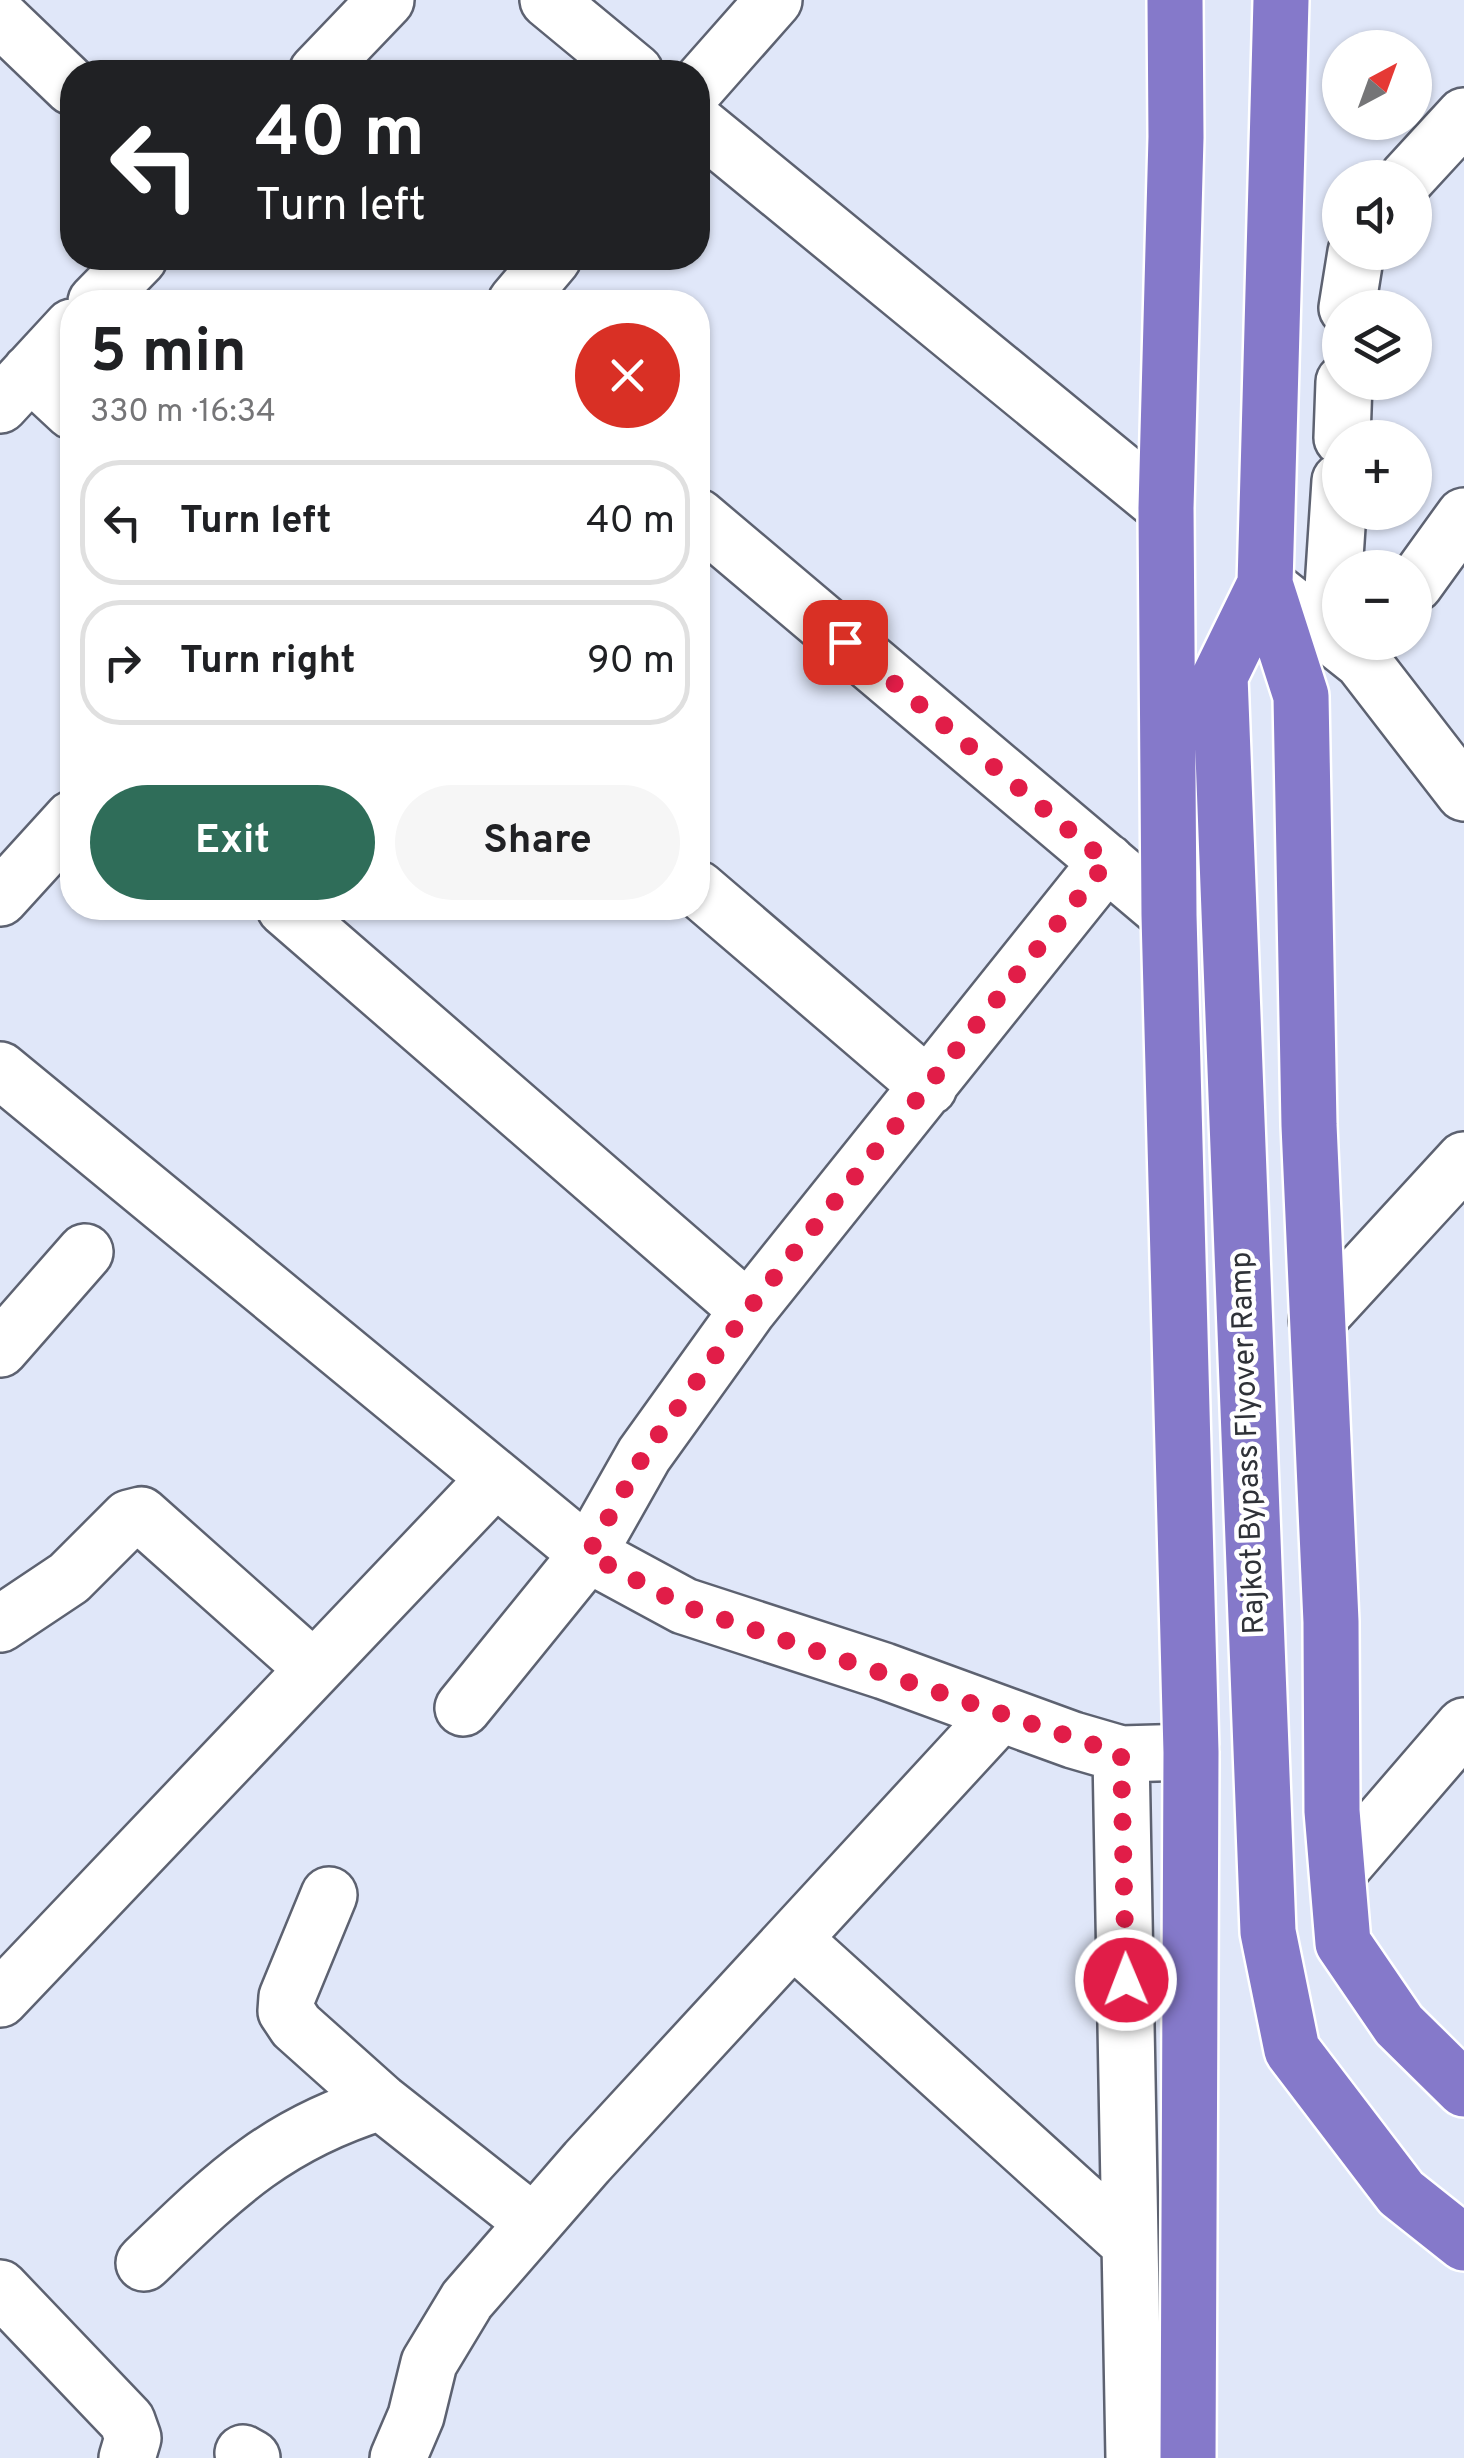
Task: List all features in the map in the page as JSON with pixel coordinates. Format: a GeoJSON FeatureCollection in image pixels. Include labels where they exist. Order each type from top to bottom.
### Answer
{"type":"FeatureCollection","features":[{"type":"Feature","properties":{"kind":"highway"},"geometry":{"type":"LineString","coordinates":[[1175,0],[1176,137],[1166,508],[1169,915],[1190,1752],[1188,2458]]}},
{"type":"Feature","properties":{"kind":"highway"},"geometry":{"type":"LineString","coordinates":[[1281,0],[1265,584],[1301,696],[1318,1320],[1343,1943],[1399,2025],[1464,2089]]}},
{"type":"Feature","properties":{"kind":"highway","name":"Rajkot Bypass Flyover Ramp"},"geometry":{"type":"LineString","coordinates":[[1265,584],[1220,676],[1268,1932],[1292,2050],[1348,2129],[1401,2193],[1464,2242]]}},
{"type":"Feature","properties":{"kind":"street"},"geometry":{"type":"LineString","coordinates":[[0,9],[8,0]]}},
{"type":"Feature","properties":{"kind":"street"},"geometry":{"type":"LineString","coordinates":[[329,60],[386,0]]}},
{"type":"Feature","properties":{"kind":"street"},"geometry":{"type":"LineString","coordinates":[[548,0],[620,60]]}},
{"type":"Feature","properties":{"kind":"street"},"geometry":{"type":"LineString","coordinates":[[710,72],[774,0]]}},
{"type":"Feature","properties":{"kind":"street"},"geometry":{"type":"LineString","coordinates":[[0,18],[60,76]]}},
{"type":"Feature","properties":{"kind":"street"},"geometry":{"type":"LineString","coordinates":[[1424,160],[1464,116]]}},
{"type":"Feature","properties":{"kind":"street"},"geometry":{"type":"LineString","coordinates":[[710,134],[1166,508]]}},
{"type":"Feature","properties":{"kind":"street"},"geometry":{"type":"LineString","coordinates":[[108,290],[128,270]]}},
{"type":"Feature","properties":{"kind":"street"},"geometry":{"type":"LineString","coordinates":[[526,290],[542,270]]}},
{"type":"Feature","properties":{"kind":"street"},"geometry":{"type":"LineString","coordinates":[[60,341],[15,388],[60,405]]}},
{"type":"Feature","properties":{"kind":"street"},"geometry":{"type":"LineString","coordinates":[[1432,560],[1464,516]]}},
{"type":"Feature","properties":{"kind":"street"},"geometry":{"type":"LineString","coordinates":[[710,527],[1169,915]]}},
{"type":"Feature","properties":{"kind":"street"},"geometry":{"type":"LineString","coordinates":[[1265,584],[1322,623]]}},
{"type":"Feature","properties":{"kind":"street"},"geometry":{"type":"LineString","coordinates":[[1365,660],[1463,791]]}},
{"type":"Feature","properties":{"kind":"street"},"geometry":{"type":"LineString","coordinates":[[0,898],[60,833]]}},
{"type":"Feature","properties":{"kind":"street"},"geometry":{"type":"LineString","coordinates":[[462,1708],[588,1554],[644,1455],[748,1310],[1107,862]]}},
{"type":"Feature","properties":{"kind":"street"},"geometry":{"type":"LineString","coordinates":[[710,898],[929,1088]]}},
{"type":"Feature","properties":{"kind":"street"},"geometry":{"type":"LineString","coordinates":[[299,920],[748,1310]]}},
{"type":"Feature","properties":{"kind":"street"},"geometry":{"type":"LineString","coordinates":[[0,1070],[588,1554],[684,1606],[1121,1754],[1190,1752]]}},
{"type":"Feature","properties":{"kind":"street"},"geometry":{"type":"LineString","coordinates":[[1318,1320],[1464,1160]]}},
{"type":"Feature","properties":{"kind":"street"},"geometry":{"type":"LineString","coordinates":[[0,1349],[85,1252]]}},
{"type":"Feature","properties":{"kind":"street"},"geometry":{"type":"LineString","coordinates":[[0,1999],[494,1480]]}},
{"type":"Feature","properties":{"kind":"street"},"geometry":{"type":"LineString","coordinates":[[0,1624],[69,1578],[129,1518],[141,1515],[314,1669]]}},
{"type":"Feature","properties":{"kind":"street"},"geometry":{"type":"LineString","coordinates":[[398,2458],[416,2416],[429,2363],[451,2323],[534,2223],[1000,1714]]}},
{"type":"Feature","properties":{"kind":"street"},"geometry":{"type":"LineString","coordinates":[[1338,1872],[1464,1726]]}},
{"type":"Feature","properties":{"kind":"street"},"geometry":{"type":"LineString","coordinates":[[1121,1754],[1134,2458]]}},
{"type":"Feature","properties":{"kind":"street"},"geometry":{"type":"LineString","coordinates":[[328,1894],[287,1997],[286,2010],[296,2026],[382,2102],[534,2223]]}},
{"type":"Feature","properties":{"kind":"street"},"geometry":{"type":"LineString","coordinates":[[793,1939],[1130,2244]]}},
{"type":"Feature","properties":{"kind":"street"},"geometry":{"type":"LineString","coordinates":[[144,2263],[255,2160],[296,2134],[382,2102]]}},
{"type":"Feature","properties":{"kind":"street"},"geometry":{"type":"LineString","coordinates":[[0,2288],[127,2421],[133,2438],[128,2458]]}},
{"type":"Feature","properties":{"kind":"route"},"geometry":{"type":"LineString","coordinates":[[845,642],[1107,862],[748,1310],[644,1455],[588,1554],[684,1606],[1121,1754],[1126,1980]]}}]}
